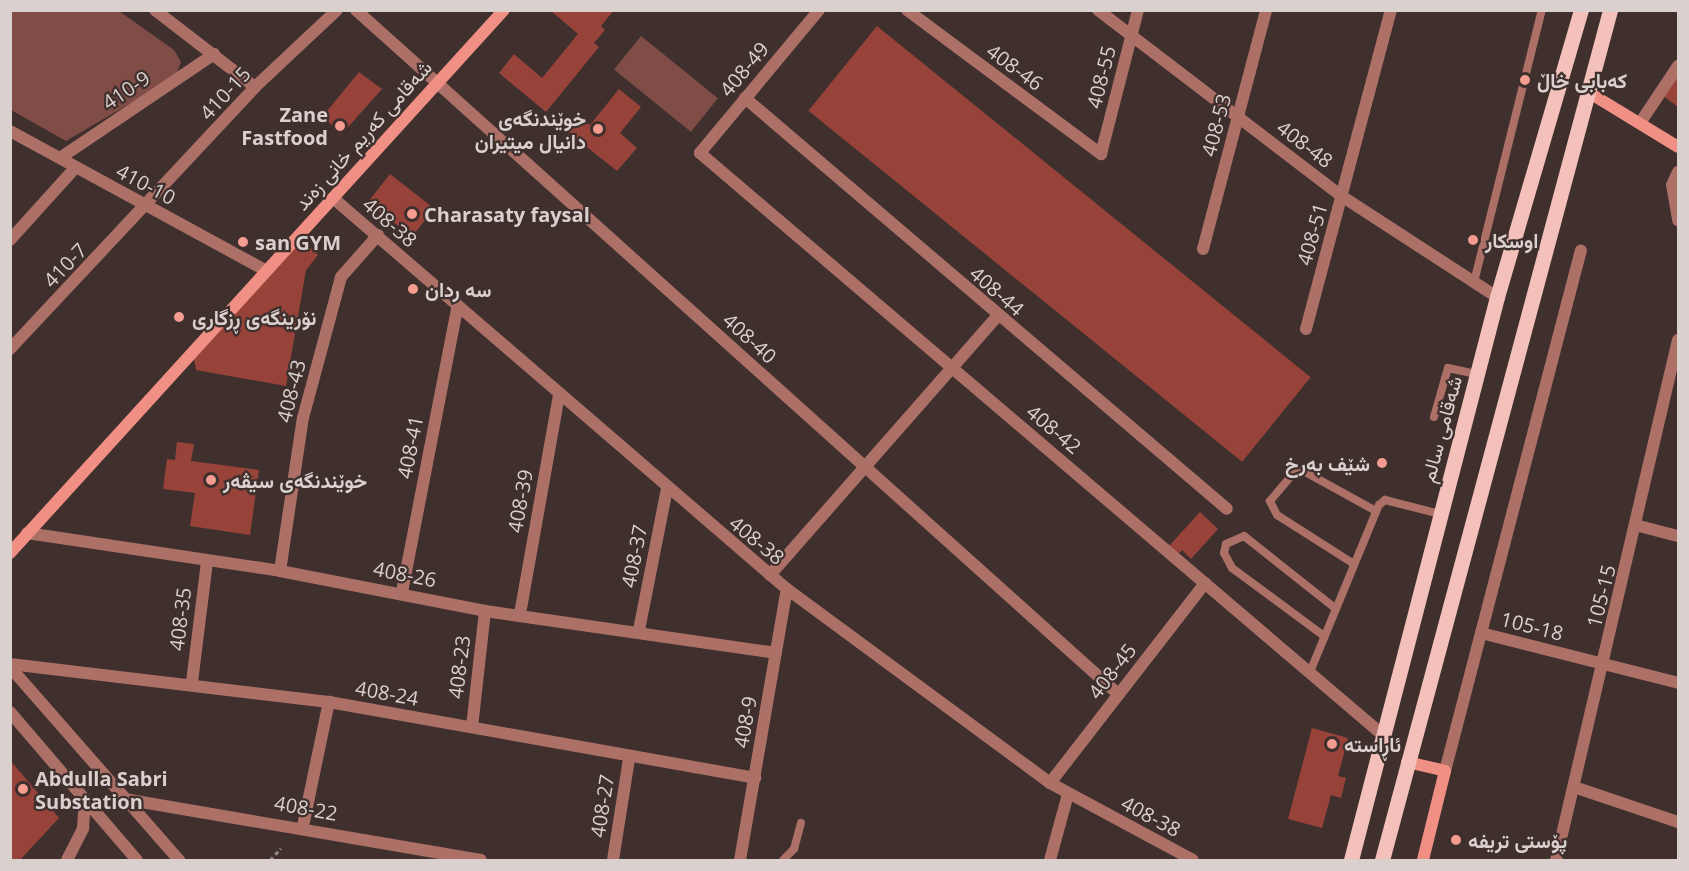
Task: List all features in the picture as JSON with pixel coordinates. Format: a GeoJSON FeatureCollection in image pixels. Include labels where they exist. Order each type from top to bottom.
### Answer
{"type":"FeatureCollection","features":[{"type":"Feature","properties":{"kind":"main road","name":"شەقامی سالم"},"geometry":{"type":"LineString","coordinates":[[1351,861],[1497,297],[1581,10]]}},
{"type":"Feature","properties":{"kind":"main road"},"geometry":{"type":"LineString","coordinates":[[1382,861],[1610,10]]}},
{"type":"Feature","properties":{"kind":"street"},"geometry":{"type":"LineString","coordinates":[[155,10],[172,15],[214,54],[255,87]]}},
{"type":"Feature","properties":{"kind":"street","name":"410-15"},"geometry":{"type":"LineString","coordinates":[[147,207],[255,87],[337,10]]}},
{"type":"Feature","properties":{"kind":"street","name":"408-40"},"geometry":{"type":"LineString","coordinates":[[356,10],[1118,694]]}},
{"type":"Feature","properties":{"kind":"street","name":"شەقامی کەریم خانی زەند"},"geometry":{"type":"LineString","coordinates":[[10,553],[265,270],[504,10]]}},
{"type":"Feature","properties":{"kind":"street","name":"408-49"},"geometry":{"type":"LineString","coordinates":[[700,153],[819,10]]}},
{"type":"Feature","properties":{"kind":"street","name":"408-46"},"geometry":{"type":"LineString","coordinates":[[907,10],[1101,154]]}},
{"type":"Feature","properties":{"kind":"street","name":"408-48"},"geometry":{"type":"LineString","coordinates":[[1098,10],[1342,197],[1497,297]]}},
{"type":"Feature","properties":{"kind":"street","name":"408-55"},"geometry":{"type":"LineString","coordinates":[[1101,154],[1138,10]]}},
{"type":"Feature","properties":{"kind":"street","name":"408-53"},"geometry":{"type":"LineString","coordinates":[[1203,249],[1266,10]]}},
{"type":"Feature","properties":{"kind":"street","name":"408-51"},"geometry":{"type":"LineString","coordinates":[[1306,329],[1391,10]]}},
{"type":"Feature","properties":{"kind":"street","name":"410-9"},"geometry":{"type":"LineString","coordinates":[[60,158],[214,54]]}},
{"type":"Feature","properties":{"kind":"street"},"geometry":{"type":"LineString","coordinates":[[1640,123],[1678,66]]}},
{"type":"Feature","properties":{"kind":"street"},"geometry":{"type":"LineString","coordinates":[[1588,92],[1678,147]]}},
{"type":"Feature","properties":{"kind":"street","name":"408-44"},"geometry":{"type":"LineString","coordinates":[[745,98],[997,317],[1227,509]]}},
{"type":"Feature","properties":{"kind":"street","name":"410-10"},"geometry":{"type":"LineString","coordinates":[[10,131],[265,270]]}},
{"type":"Feature","properties":{"kind":"street","name":"408-42"},"geometry":{"type":"LineString","coordinates":[[700,153],[1383,735]]}},
{"type":"Feature","properties":{"kind":"street"},"geometry":{"type":"LineString","coordinates":[[10,240],[75,168]]}},
{"type":"Feature","properties":{"kind":"street"},"geometry":{"type":"LineString","coordinates":[[1678,172],[1672,185],[1678,220]]}},
{"type":"Feature","properties":{"kind":"street","name":"408-38"},"geometry":{"type":"LineString","coordinates":[[333,198],[378,235],[457,309],[787,589],[1050,783],[1187,859]]}},
{"type":"Feature","properties":{"kind":"street","name":"410-7"},"geometry":{"type":"LineString","coordinates":[[10,350],[147,207]]}},
{"type":"Feature","properties":{"kind":"street","name":"408-43"},"geometry":{"type":"LineString","coordinates":[[280,571],[303,418],[341,277],[378,235]]}},
{"type":"Feature","properties":{"kind":"street"},"geometry":{"type":"LineString","coordinates":[[1423,861],[1480,633],[1581,250]]}},
{"type":"Feature","properties":{"kind":"street","name":"408-41"},"geometry":{"type":"LineString","coordinates":[[402,592],[457,309]]}},
{"type":"Feature","properties":{"kind":"street"},"geometry":{"type":"LineString","coordinates":[[770,575],[997,317]]}},
{"type":"Feature","properties":{"kind":"street","name":"105-15"},"geometry":{"type":"LineString","coordinates":[[1556,861],[1673,399],[1678,340]]}},
{"type":"Feature","properties":{"kind":"street","name":"408-39"},"geometry":{"type":"LineString","coordinates":[[520,614],[559,396]]}},
{"type":"Feature","properties":{"kind":"street","name":"408-37"},"geometry":{"type":"LineString","coordinates":[[639,630],[667,489]]}},
{"type":"Feature","properties":{"kind":"street"},"geometry":{"type":"LineString","coordinates":[[1639,526],[1678,536]]}},
{"type":"Feature","properties":{"kind":"street","name":"408-26"},"geometry":{"type":"LineString","coordinates":[[27,533],[280,571],[402,592],[485,611],[639,630],[776,653]]}},
{"type":"Feature","properties":{"kind":"street","name":"408-35"},"geometry":{"type":"LineString","coordinates":[[192,682],[207,561]]}},
{"type":"Feature","properties":{"kind":"street","name":"408-45"},"geometry":{"type":"LineString","coordinates":[[1050,783],[1205,583]]}},
{"type":"Feature","properties":{"kind":"street","name":"408-9"},"geometry":{"type":"LineString","coordinates":[[742,860],[787,589]]}},
{"type":"Feature","properties":{"kind":"street","name":"408-23"},"geometry":{"type":"LineString","coordinates":[[472,727],[485,611]]}},
{"type":"Feature","properties":{"kind":"street","name":"105-18"},"geometry":{"type":"LineString","coordinates":[[1480,633],[1678,683]]}},
{"type":"Feature","properties":{"kind":"street"},"geometry":{"type":"LineString","coordinates":[[10,665],[179,861]]}},
{"type":"Feature","properties":{"kind":"street","name":"408-24"},"geometry":{"type":"LineString","coordinates":[[10,665],[192,682],[329,702],[472,727],[629,759],[755,778]]}},
{"type":"Feature","properties":{"kind":"street"},"geometry":{"type":"LineString","coordinates":[[303,826],[329,702]]}},
{"type":"Feature","properties":{"kind":"street"},"geometry":{"type":"LineString","coordinates":[[10,712],[137,861]]}},
{"type":"Feature","properties":{"kind":"street","name":"408-27"},"geometry":{"type":"LineString","coordinates":[[613,861],[629,759]]}},
{"type":"Feature","properties":{"kind":"street"},"geometry":{"type":"LineString","coordinates":[[1407,762],[1445,771]]}},
{"type":"Feature","properties":{"kind":"street"},"geometry":{"type":"LineString","coordinates":[[1574,787],[1678,822]]}},
{"type":"Feature","properties":{"kind":"street"},"geometry":{"type":"LineString","coordinates":[[1050,861],[1068,794]]}},
{"type":"Feature","properties":{"kind":"street","name":"408-22"},"geometry":{"type":"LineString","coordinates":[[124,799],[303,826],[481,861]]}},
{"type":"Feature","properties":{"kind":"street"},"geometry":{"type":"LineString","coordinates":[[67,861],[83,828],[85,802]]}},
{"type":"Feature","properties":{"kind":"lane"},"geometry":{"type":"LineString","coordinates":[[1473,282],[1542,10]]}},
{"type":"Feature","properties":{"kind":"lane"},"geometry":{"type":"LineString","coordinates":[[1434,417],[1448,368],[1477,374]]}},
{"type":"Feature","properties":{"kind":"lane"},"geometry":{"type":"LineString","coordinates":[[1354,564],[1277,515],[1270,501],[1298,468],[1376,511]]}},
{"type":"Feature","properties":{"kind":"lane"},"geometry":{"type":"LineString","coordinates":[[1310,672],[1376,511],[1385,500],[1440,514]]}},
{"type":"Feature","properties":{"kind":"lane"},"geometry":{"type":"LineString","coordinates":[[1324,636],[1232,567],[1224,553],[1226,544],[1244,536],[1336,609]]}},
{"type":"Feature","properties":{"kind":"lane"},"geometry":{"type":"LineString","coordinates":[[783,861],[794,849],[801,823]]}},
{"type":"Feature","properties":{"kind":"path"},"geometry":{"type":"LineString","coordinates":[[270,861],[281,848]]}},
{"type":"Feature","properties":{"kind":"shaded area"},"geometry":{"type":"Polygon","coordinates":[[[11,11],[119,11],[174,50],[181,62],[175,77],[66,141],[11,110],[11,11]]]}},
{"type":"Feature","properties":{"kind":"shaded area"},"geometry":{"type":"Polygon","coordinates":[[[641,36],[718,98],[691,132],[614,69],[641,36]]]}},
{"type":"Feature","properties":{"kind":"building"},"geometry":{"type":"Polygon","coordinates":[[[550,10],[614,10],[601,26],[605,30],[594,43],[599,47],[546,112],[499,73],[514,54],[542,78],[578,34],[550,10]]]}},
{"type":"Feature","properties":{"kind":"building"},"geometry":{"type":"Polygon","coordinates":[[[877,26],[1311,377],[1242,462],[808,111],[877,26]]]}},
{"type":"Feature","properties":{"kind":"building"},"geometry":{"type":"Polygon","coordinates":[[[359,72],[382,89],[341,135],[323,116],[359,72]]]}},
{"type":"Feature","properties":{"kind":"building"},"geometry":{"type":"Polygon","coordinates":[[[1678,72],[1678,107],[1662,95],[1678,72]]]}},
{"type":"Feature","properties":{"kind":"building","name":"خوێندنگەی دانیال میتیران"},"geometry":{"type":"Polygon","coordinates":[[[619,89],[641,107],[620,133],[637,148],[617,171],[568,132],[580,117],[590,125],[619,89]]]}},
{"type":"Feature","properties":{"kind":"building"},"geometry":{"type":"Polygon","coordinates":[[[390,174],[434,208],[412,237],[368,202],[390,174]]]}},
{"type":"Feature","properties":{"kind":"building"},"geometry":{"type":"Polygon","coordinates":[[[302,240],[318,255],[306,270],[286,386],[196,370],[194,359],[302,240]]]}},
{"type":"Feature","properties":{"kind":"building","name":"خوێندنگەی سیڤەر"},"geometry":{"type":"Polygon","coordinates":[[[177,442],[194,444],[191,461],[259,470],[250,535],[190,526],[195,493],[163,489],[167,459],[175,460],[177,442]]]}},
{"type":"Feature","properties":{"kind":"building"},"geometry":{"type":"Polygon","coordinates":[[[1200,512],[1218,529],[1191,559],[1182,550],[1177,555],[1168,547],[1200,512]]]}},
{"type":"Feature","properties":{"kind":"building"},"geometry":{"type":"Polygon","coordinates":[[[1312,728],[1348,738],[1338,776],[1346,778],[1341,798],[1331,795],[1322,828],[1288,819],[1312,728]]]}},
{"type":"Feature","properties":{"kind":"building","name":"Abdulla Sabri Substation"},"geometry":{"type":"Polygon","coordinates":[[[10,760],[59,818],[20,860],[10,860],[10,760]]]}},
{"type":"Feature","properties":{"kind":"place","name":"کەبابی خاڵ"},"geometry":{"type":"Point","coordinates":[1525,80]}},
{"type":"Feature","properties":{"kind":"place","name":"Zane Fastfood"},"geometry":{"type":"Point","coordinates":[340,126]}},
{"type":"Feature","properties":{"kind":"place","name":"خوێندنگەی دانیال میتیران"},"geometry":{"type":"Point","coordinates":[598,129]}},
{"type":"Feature","properties":{"kind":"place","name":"Charasaty faysal"},"geometry":{"type":"Point","coordinates":[412,214]}},
{"type":"Feature","properties":{"kind":"place","name":"اوسكار"},"geometry":{"type":"Point","coordinates":[1473,240]}},
{"type":"Feature","properties":{"kind":"place","name":"san GYM"},"geometry":{"type":"Point","coordinates":[243,242]}},
{"type":"Feature","properties":{"kind":"place","name":"سه ردان"},"geometry":{"type":"Point","coordinates":[413,289]}},
{"type":"Feature","properties":{"kind":"place","name":"نۆرینگەی ڕزگاری"},"geometry":{"type":"Point","coordinates":[179,317]}},
{"type":"Feature","properties":{"kind":"place","name":"شێف بەرخ"},"geometry":{"type":"Point","coordinates":[1382,463]}},
{"type":"Feature","properties":{"kind":"place","name":"خوێندنگەی سیڤەر"},"geometry":{"type":"Point","coordinates":[211,480]}},
{"type":"Feature","properties":{"kind":"place","name":"ئاڕاستە"},"geometry":{"type":"Point","coordinates":[1332,744]}},
{"type":"Feature","properties":{"kind":"place","name":"Abdulla Sabri Substation"},"geometry":{"type":"Point","coordinates":[23,789]}},
{"type":"Feature","properties":{"kind":"place","name":"پۆستی تریفە"},"geometry":{"type":"Point","coordinates":[1456,840]}}]}
